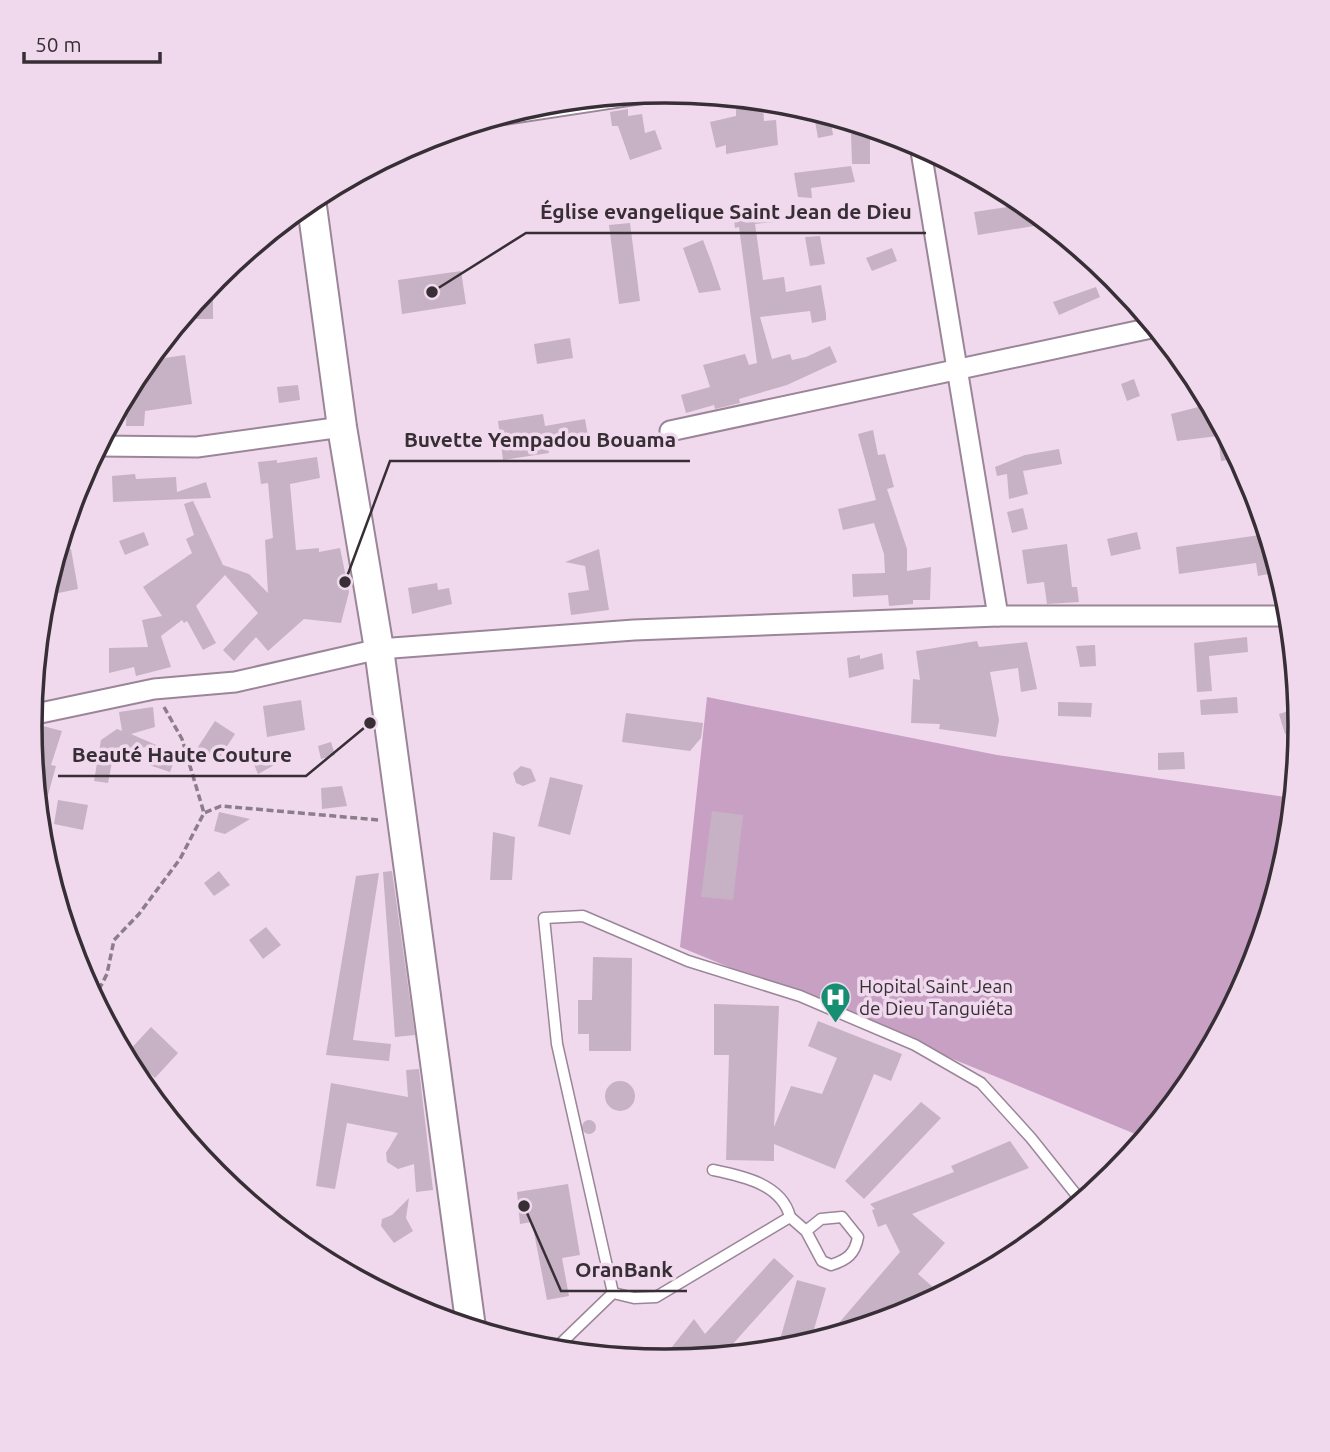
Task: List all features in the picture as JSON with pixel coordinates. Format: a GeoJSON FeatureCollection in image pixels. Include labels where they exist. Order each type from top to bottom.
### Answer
{"type":"FeatureCollection","features":[{"type":"Feature","properties":{"kind":"main road"},"geometry":{"type":"LineString","coordinates":[[313,212],[342,428],[379,649],[470,1317]]}},
{"type":"Feature","properties":{"kind":"street"},"geometry":{"type":"LineString","coordinates":[[922,159],[998,616]]}},
{"type":"Feature","properties":{"kind":"street"},"geometry":{"type":"LineString","coordinates":[[670,431],[1145,329]]}},
{"type":"Feature","properties":{"kind":"street"},"geometry":{"type":"LineString","coordinates":[[108,446],[197,447],[342,428]]}},
{"type":"Feature","properties":{"kind":"street"},"geometry":{"type":"LineString","coordinates":[[42,713],[154,689],[235,682],[379,649],[634,630],[998,616],[1278,616]]}},
{"type":"Feature","properties":{"kind":"lane"},"geometry":{"type":"LineString","coordinates":[[613,1293],[557,1044],[544,918],[583,916],[688,961],[800,996],[915,1045],[981,1083],[1031,1138],[1076,1194]]}},
{"type":"Feature","properties":{"kind":"lane"},"geometry":{"type":"LineString","coordinates":[[713,1170],[768,1187],[787,1206],[790,1217],[806,1231],[822,1261],[831,1265],[850,1256],[856,1248],[858,1237],[842,1217],[821,1219],[806,1231]]}},
{"type":"Feature","properties":{"kind":"lane"},"geometry":{"type":"LineString","coordinates":[[613,1293],[634,1298],[656,1297],[790,1217]]}},
{"type":"Feature","properties":{"kind":"lane"},"geometry":{"type":"LineString","coordinates":[[564,1341],[613,1293]]}},
{"type":"Feature","properties":{"kind":"path"},"geometry":{"type":"LineString","coordinates":[[154,689],[182,739],[204,813]]}},
{"type":"Feature","properties":{"kind":"path"},"geometry":{"type":"LineString","coordinates":[[100,988],[107,974],[114,940],[139,914],[180,859],[204,813],[221,806],[402,821]]}},
{"type":"Feature","properties":{"kind":"shaded area"},"geometry":{"type":"Polygon","coordinates":[[[707,697],[997,755],[1284,797],[1267,887],[1241,964],[1205,1038],[1183,1072],[1135,1134],[680,947],[707,697]]]}},
{"type":"Feature","properties":{"kind":"building"},"geometry":{"type":"Polygon","coordinates":[[[628,109],[628,116],[642,114],[645,133],[655,130],[662,149],[630,160],[618,126],[612,126],[610,112],[628,109]]]}},
{"type":"Feature","properties":{"kind":"building"},"geometry":{"type":"Polygon","coordinates":[[[736,109],[763,111],[764,121],[776,120],[778,145],[726,154],[726,145],[716,148],[710,122],[736,116],[736,109]]]}},
{"type":"Feature","properties":{"kind":"building"},"geometry":{"type":"Polygon","coordinates":[[[815,121],[832,126],[833,135],[818,138],[815,121]]]}},
{"type":"Feature","properties":{"kind":"building"},"geometry":{"type":"Polygon","coordinates":[[[851,134],[870,138],[870,164],[852,164],[851,134]]]}},
{"type":"Feature","properties":{"kind":"building"},"geometry":{"type":"Polygon","coordinates":[[[851,166],[855,182],[811,188],[812,198],[798,197],[794,173],[851,166]]]}},
{"type":"Feature","properties":{"kind":"building"},"geometry":{"type":"Polygon","coordinates":[[[771,207],[773,222],[755,224],[763,280],[784,277],[786,292],[821,285],[826,314],[826,320],[812,323],[810,311],[760,317],[772,359],[790,354],[792,360],[806,357],[830,346],[837,362],[787,385],[739,399],[740,403],[715,409],[714,405],[686,413],[681,395],[710,387],[703,365],[745,354],[749,365],[757,363],[739,227],[735,228],[733,213],[771,207]]]}},
{"type":"Feature","properties":{"kind":"building"},"geometry":{"type":"Polygon","coordinates":[[[1009,207],[1034,226],[978,235],[974,212],[1009,207]]]}},
{"type":"Feature","properties":{"kind":"building"},"geometry":{"type":"Polygon","coordinates":[[[630,223],[640,301],[619,304],[609,225],[630,223]]]}},
{"type":"Feature","properties":{"kind":"building"},"geometry":{"type":"Polygon","coordinates":[[[820,236],[825,264],[810,266],[805,237],[820,236]]]}},
{"type":"Feature","properties":{"kind":"building"},"geometry":{"type":"Polygon","coordinates":[[[703,240],[721,290],[699,293],[683,248],[703,240]]]}},
{"type":"Feature","properties":{"kind":"building"},"geometry":{"type":"Polygon","coordinates":[[[892,248],[897,261],[872,271],[866,258],[892,248]]]}},
{"type":"Feature","properties":{"kind":"building"},"geometry":{"type":"Polygon","coordinates":[[[461,271],[466,304],[402,314],[398,280],[461,271]]]}},
{"type":"Feature","properties":{"kind":"building"},"geometry":{"type":"Polygon","coordinates":[[[1096,287],[1100,297],[1059,315],[1053,302],[1096,287]]]}},
{"type":"Feature","properties":{"kind":"building"},"geometry":{"type":"Polygon","coordinates":[[[213,297],[213,319],[194,319],[213,297]]]}},
{"type":"Feature","properties":{"kind":"building"},"geometry":{"type":"Polygon","coordinates":[[[570,338],[573,358],[537,364],[534,344],[570,338]]]}},
{"type":"Feature","properties":{"kind":"building"},"geometry":{"type":"Polygon","coordinates":[[[185,355],[192,404],[145,411],[144,426],[126,426],[126,412],[163,358],[185,355]]]}},
{"type":"Feature","properties":{"kind":"building"},"geometry":{"type":"Polygon","coordinates":[[[1134,379],[1140,396],[1127,401],[1121,384],[1134,379]]]}},
{"type":"Feature","properties":{"kind":"building"},"geometry":{"type":"Polygon","coordinates":[[[298,385],[300,400],[279,403],[277,387],[298,385]]]}},
{"type":"Feature","properties":{"kind":"building"},"geometry":{"type":"Polygon","coordinates":[[[1200,407],[1217,436],[1177,441],[1171,414],[1200,407]]]}},
{"type":"Feature","properties":{"kind":"building"},"geometry":{"type":"Polygon","coordinates":[[[543,414],[545,426],[585,419],[588,436],[547,442],[549,453],[503,460],[498,421],[543,414]]]}},
{"type":"Feature","properties":{"kind":"building"},"geometry":{"type":"Polygon","coordinates":[[[873,430],[878,455],[885,454],[894,487],[887,489],[907,549],[907,571],[931,567],[930,600],[913,600],[913,604],[889,606],[888,595],[853,597],[852,574],[885,573],[884,554],[874,523],[843,530],[838,509],[876,500],[858,434],[873,430]]]}},
{"type":"Feature","properties":{"kind":"building"},"geometry":{"type":"Polygon","coordinates":[[[1218,439],[1228,460],[1221,461],[1218,439]]]}},
{"type":"Feature","properties":{"kind":"building"},"geometry":{"type":"Polygon","coordinates":[[[1059,449],[1062,464],[1023,471],[1028,494],[1009,499],[1007,474],[997,476],[995,467],[1025,455],[1059,449]]]}},
{"type":"Feature","properties":{"kind":"building"},"geometry":{"type":"Polygon","coordinates":[[[317,457],[320,478],[290,484],[296,550],[319,548],[319,552],[340,548],[349,592],[341,623],[304,619],[268,651],[256,637],[234,661],[223,650],[258,613],[225,575],[196,606],[216,643],[203,650],[187,621],[184,623],[182,620],[161,636],[171,667],[136,676],[134,667],[109,673],[109,648],[148,647],[142,620],[162,616],[143,587],[192,553],[186,539],[194,535],[184,504],[193,501],[223,565],[249,574],[268,593],[265,540],[273,538],[268,483],[261,484],[258,462],[277,460],[277,463],[317,457]]]}},
{"type":"Feature","properties":{"kind":"building"},"geometry":{"type":"Polygon","coordinates":[[[135,474],[136,479],[176,477],[177,492],[206,482],[211,498],[113,502],[112,476],[135,474]]]}},
{"type":"Feature","properties":{"kind":"building"},"geometry":{"type":"Polygon","coordinates":[[[1023,508],[1028,529],[1012,533],[1007,512],[1023,508]]]}},
{"type":"Feature","properties":{"kind":"building"},"geometry":{"type":"Polygon","coordinates":[[[144,532],[149,545],[125,555],[119,541],[144,532]]]}},
{"type":"Feature","properties":{"kind":"building"},"geometry":{"type":"Polygon","coordinates":[[[1137,532],[1141,549],[1111,556],[1107,539],[1137,532]]]}},
{"type":"Feature","properties":{"kind":"building"},"geometry":{"type":"Polygon","coordinates":[[[1258,535],[1269,574],[1258,576],[1256,563],[1179,574],[1176,547],[1258,535]]]}},
{"type":"Feature","properties":{"kind":"building"},"geometry":{"type":"Polygon","coordinates":[[[1067,544],[1072,587],[1077,587],[1079,602],[1047,604],[1044,582],[1027,584],[1022,550],[1067,544]]]}},
{"type":"Feature","properties":{"kind":"building"},"geometry":{"type":"Polygon","coordinates":[[[71,549],[78,589],[56,593],[63,565],[68,550],[71,549]]]}},
{"type":"Feature","properties":{"kind":"building"},"geometry":{"type":"Polygon","coordinates":[[[599,549],[609,610],[571,615],[568,593],[589,590],[585,566],[565,562],[599,549]]]}},
{"type":"Feature","properties":{"kind":"building"},"geometry":{"type":"Polygon","coordinates":[[[437,583],[438,590],[449,588],[452,604],[412,614],[408,588],[437,583]]]}},
{"type":"Feature","properties":{"kind":"building"},"geometry":{"type":"Polygon","coordinates":[[[1247,637],[1248,652],[1209,656],[1212,691],[1197,692],[1194,643],[1247,637]]]}},
{"type":"Feature","properties":{"kind":"building"},"geometry":{"type":"Polygon","coordinates":[[[977,641],[979,647],[1027,642],[1037,689],[1021,692],[1018,668],[990,672],[999,720],[996,737],[939,729],[940,724],[911,723],[913,679],[920,680],[916,651],[977,641]]]}},
{"type":"Feature","properties":{"kind":"building"},"geometry":{"type":"Polygon","coordinates":[[[1095,645],[1096,666],[1080,667],[1076,646],[1095,645]]]}},
{"type":"Feature","properties":{"kind":"building"},"geometry":{"type":"Polygon","coordinates":[[[882,653],[884,669],[849,678],[847,658],[860,655],[860,659],[882,653]]]}},
{"type":"Feature","properties":{"kind":"building"},"geometry":{"type":"Polygon","coordinates":[[[1237,697],[1238,713],[1201,715],[1200,700],[1237,697]]]}},
{"type":"Feature","properties":{"kind":"building"},"geometry":{"type":"Polygon","coordinates":[[[301,700],[305,730],[267,737],[263,706],[301,700]]]}},
{"type":"Feature","properties":{"kind":"building"},"geometry":{"type":"Polygon","coordinates":[[[1058,702],[1092,703],[1091,717],[1058,716],[1058,702]]]}},
{"type":"Feature","properties":{"kind":"building"},"geometry":{"type":"Polygon","coordinates":[[[153,707],[155,727],[131,734],[177,754],[170,772],[149,765],[155,746],[114,751],[108,783],[94,781],[101,740],[117,729],[122,731],[119,712],[153,707]]]}},
{"type":"Feature","properties":{"kind":"building"},"geometry":{"type":"Polygon","coordinates":[[[1288,711],[1288,733],[1285,734],[1279,714],[1288,711]]]}},
{"type":"Feature","properties":{"kind":"building"},"geometry":{"type":"Polygon","coordinates":[[[626,713],[703,723],[701,738],[690,751],[622,742],[626,713]]]}},
{"type":"Feature","properties":{"kind":"building"},"geometry":{"type":"Polygon","coordinates":[[[215,721],[235,734],[218,760],[198,747],[215,721]]]}},
{"type":"Feature","properties":{"kind":"building"},"geometry":{"type":"Polygon","coordinates":[[[43,726],[62,731],[51,765],[56,766],[48,795],[46,794],[43,767],[43,726]]]}},
{"type":"Feature","properties":{"kind":"building"},"geometry":{"type":"Polygon","coordinates":[[[331,742],[335,755],[321,759],[318,746],[331,742]]]}},
{"type":"Feature","properties":{"kind":"building"},"geometry":{"type":"Polygon","coordinates":[[[258,750],[278,763],[258,774],[250,755],[258,750]]]}},
{"type":"Feature","properties":{"kind":"building"},"geometry":{"type":"Polygon","coordinates":[[[1184,752],[1185,769],[1158,770],[1158,753],[1184,752]]]}},
{"type":"Feature","properties":{"kind":"building"},"geometry":{"type":"Polygon","coordinates":[[[521,766],[531,769],[536,781],[523,786],[516,783],[513,773],[521,766]]]}},
{"type":"Feature","properties":{"kind":"building"},"geometry":{"type":"Polygon","coordinates":[[[550,777],[583,785],[570,835],[538,826],[550,777]]]}},
{"type":"Feature","properties":{"kind":"building"},"geometry":{"type":"Polygon","coordinates":[[[342,786],[347,806],[322,809],[321,788],[342,786]]]}},
{"type":"Feature","properties":{"kind":"building"},"geometry":{"type":"Polygon","coordinates":[[[58,800],[88,805],[83,830],[54,824],[58,800]]]}},
{"type":"Feature","properties":{"kind":"building"},"geometry":{"type":"Polygon","coordinates":[[[712,811],[743,815],[733,900],[701,897],[712,811]]]}},
{"type":"Feature","properties":{"kind":"building"},"geometry":{"type":"Polygon","coordinates":[[[219,812],[250,819],[225,834],[214,831],[219,812]]]}},
{"type":"Feature","properties":{"kind":"building"},"geometry":{"type":"Polygon","coordinates":[[[493,832],[515,837],[512,880],[490,880],[493,832]]]}},
{"type":"Feature","properties":{"kind":"building"},"geometry":{"type":"Polygon","coordinates":[[[219,871],[230,885],[214,896],[204,883],[219,871]]]}},
{"type":"Feature","properties":{"kind":"building"},"geometry":{"type":"Polygon","coordinates":[[[392,871],[415,1035],[395,1037],[383,872],[392,871]]]}},
{"type":"Feature","properties":{"kind":"building"},"geometry":{"type":"Polygon","coordinates":[[[379,873],[353,1040],[391,1044],[389,1061],[326,1055],[356,876],[379,873]]]}},
{"type":"Feature","properties":{"kind":"building"},"geometry":{"type":"Polygon","coordinates":[[[266,927],[281,945],[263,959],[249,940],[266,927]]]}},
{"type":"Feature","properties":{"kind":"building"},"geometry":{"type":"Polygon","coordinates":[[[593,957],[632,958],[631,1051],[589,1051],[589,1034],[578,1034],[578,1000],[592,1000],[593,957]]]}},
{"type":"Feature","properties":{"kind":"building"},"geometry":{"type":"Polygon","coordinates":[[[714,1004],[779,1006],[774,1127],[791,1086],[822,1094],[837,1058],[808,1046],[818,1021],[902,1054],[891,1081],[874,1074],[835,1169],[774,1144],[774,1161],[726,1160],[729,1055],[714,1055],[714,1004]]]}},
{"type":"Feature","properties":{"kind":"building"},"geometry":{"type":"Polygon","coordinates":[[[151,1027],[178,1053],[155,1078],[145,1069],[132,1048],[151,1027]]]}},
{"type":"Feature","properties":{"kind":"building"},"geometry":{"type":"Polygon","coordinates":[[[419,1069],[433,1190],[416,1192],[414,1164],[398,1169],[387,1162],[386,1153],[398,1133],[347,1123],[335,1189],[316,1186],[331,1083],[408,1097],[406,1070],[419,1069]]]}},
{"type":"Feature","properties":{"kind":"building"},"geometry":{"type":"Polygon","coordinates":[[[620,1081],[631,1085],[635,1096],[631,1107],[620,1111],[609,1107],[605,1096],[609,1085],[620,1081]]]}},
{"type":"Feature","properties":{"kind":"building"},"geometry":{"type":"Polygon","coordinates":[[[921,1102],[941,1118],[864,1199],[845,1181],[921,1102]]]}},
{"type":"Feature","properties":{"kind":"building"},"geometry":{"type":"Polygon","coordinates":[[[586,1120],[592,1120],[596,1127],[592,1134],[586,1134],[582,1130],[582,1124],[586,1120]]]}},
{"type":"Feature","properties":{"kind":"building"},"geometry":{"type":"Polygon","coordinates":[[[1010,1141],[1029,1168],[912,1214],[945,1243],[918,1274],[934,1288],[903,1302],[838,1324],[900,1252],[886,1224],[878,1227],[872,1210],[875,1209],[870,1204],[954,1172],[951,1166],[1010,1141]]]}},
{"type":"Feature","properties":{"kind":"building"},"geometry":{"type":"Polygon","coordinates":[[[568,1184],[580,1255],[562,1258],[569,1296],[547,1300],[532,1222],[520,1224],[517,1192],[568,1184]]]}},
{"type":"Feature","properties":{"kind":"building"},"geometry":{"type":"Polygon","coordinates":[[[409,1198],[406,1218],[413,1231],[394,1243],[381,1226],[382,1219],[392,1215],[409,1198]]]}},
{"type":"Feature","properties":{"kind":"building"},"geometry":{"type":"Polygon","coordinates":[[[774,1258],[794,1276],[731,1345],[671,1349],[694,1319],[705,1334],[774,1258]]]}},
{"type":"Feature","properties":{"kind":"building"},"geometry":{"type":"Polygon","coordinates":[[[797,1280],[826,1288],[814,1331],[780,1338],[797,1280]]]}},
{"type":"Feature","properties":{"kind":"place","name":"Église evangelique Saint Jean de Dieu"},"geometry":{"type":"Point","coordinates":[432,292]}},
{"type":"Feature","properties":{"kind":"place","name":"Buvette Yempadou Bouama"},"geometry":{"type":"Point","coordinates":[345,582]}},
{"type":"Feature","properties":{"kind":"place","name":"Beauté Haute Couture"},"geometry":{"type":"Point","coordinates":[370,723]}},
{"type":"Feature","properties":{"kind":"place","name":"Hopital Saint Jean de Dieu Tanguiéta"},"geometry":{"type":"Point","coordinates":[836,1024]}},
{"type":"Feature","properties":{"kind":"place","name":"OranBank"},"geometry":{"type":"Point","coordinates":[524,1206]}}]}
